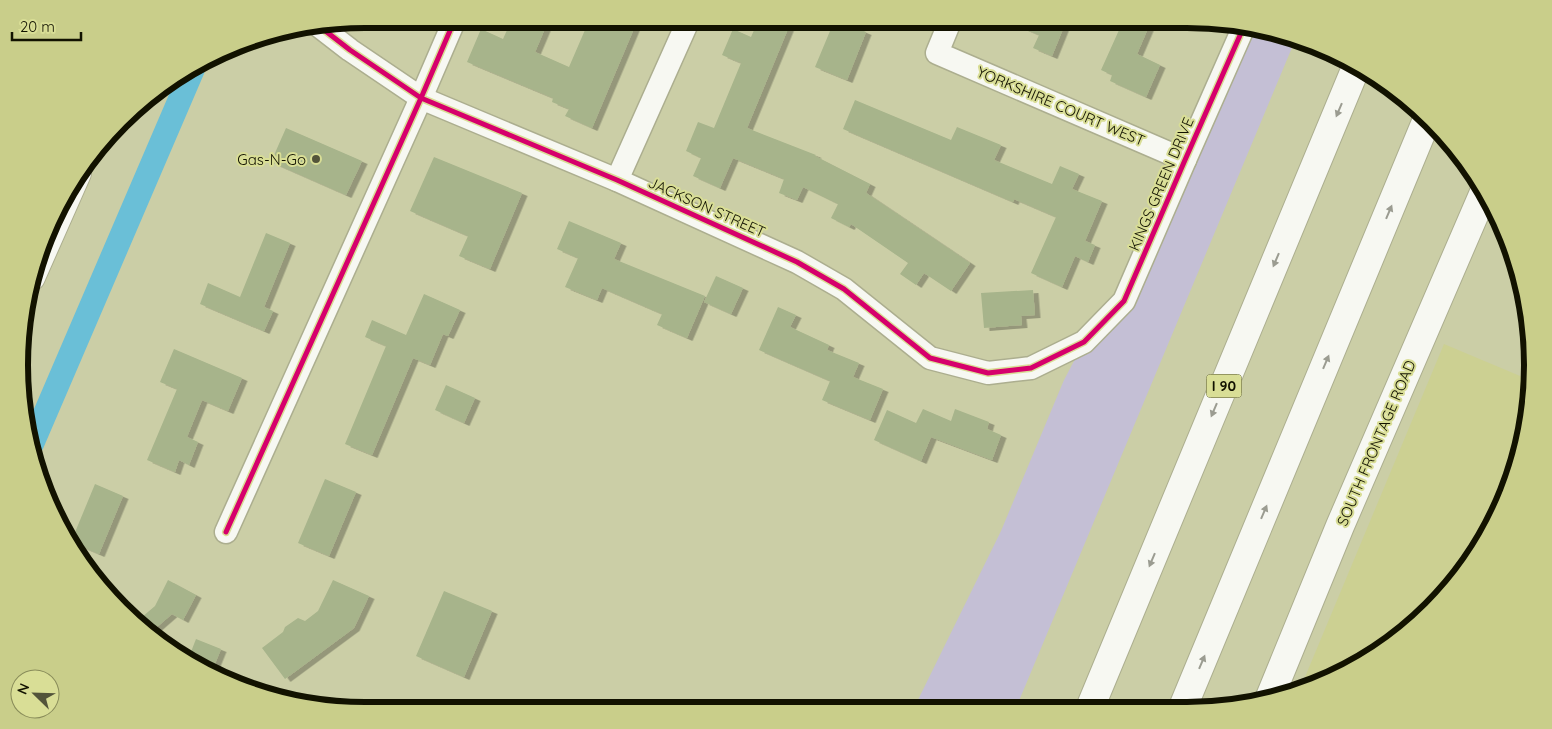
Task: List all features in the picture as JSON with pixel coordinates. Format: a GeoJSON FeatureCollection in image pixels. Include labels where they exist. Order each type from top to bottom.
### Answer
{"type":"FeatureCollection","features":[{"type":"Feature","properties":{"kind":"main road","name":"I 90"},"geometry":{"type":"LineString","coordinates":[[1092,702],[1354,72]]}},
{"type":"Feature","properties":{"kind":"main road"},"geometry":{"type":"LineString","coordinates":[[1185,702],[1425,125]]}},
{"type":"Feature","properties":{"kind":"main road","name":"SOUTH FRONTAGE ROAD"},"geometry":{"type":"LineString","coordinates":[[1273,691],[1340,526],[1480,198]]}},
{"type":"Feature","properties":{"kind":"street"},"geometry":{"type":"LineString","coordinates":[[226,532],[451,28]]}},
{"type":"Feature","properties":{"kind":"street"},"geometry":{"type":"LineString","coordinates":[[617,180],[685,28]]}},
{"type":"Feature","properties":{"kind":"street","name":"YORKSHIRE COURT WEST"},"geometry":{"type":"LineString","coordinates":[[947,28],[937,53],[1184,160]]}},
{"type":"Feature","properties":{"kind":"street","name":"JACKSON STREET"},"geometry":{"type":"LineString","coordinates":[[324,30],[350,50],[421,98],[617,180],[797,262],[844,289],[930,358],[988,373],[1031,368],[1084,342]]}},
{"type":"Feature","properties":{"kind":"street","name":"KINGS GREEN DRIVE"},"geometry":{"type":"LineString","coordinates":[[1084,342],[1124,301],[1241,32]]}},
{"type":"Feature","properties":{"kind":"shaded area"},"geometry":{"type":"Polygon","coordinates":[[[1251,34],[1293,44],[1019,702],[917,702],[1001,531],[1064,380],[1084,342],[1124,301],[1251,34]]]}},
{"type":"Feature","properties":{"kind":"shaded area"},"geometry":{"type":"Polygon","coordinates":[[[1444,344],[1524,378],[1522,408],[1507,473],[1490,514],[1455,570],[1426,603],[1393,632],[1337,667],[1303,681],[1444,344]]]}},
{"type":"Feature","properties":{"kind":"building"},"geometry":{"type":"Polygon","coordinates":[[[508,28],[545,28],[535,52],[569,67],[586,28],[605,30],[606,28],[634,28],[592,128],[565,116],[569,109],[552,102],[553,98],[467,62],[481,29],[503,39],[508,28]]]}},
{"type":"Feature","properties":{"kind":"building"},"geometry":{"type":"Polygon","coordinates":[[[755,28],[788,28],[747,128],[816,155],[870,184],[866,193],[970,263],[951,291],[924,273],[916,285],[900,274],[908,263],[851,224],[849,227],[831,218],[838,204],[803,187],[797,200],[779,193],[784,179],[733,158],[720,188],[693,176],[701,158],[686,151],[698,122],[714,128],[741,63],[722,55],[733,29],[751,37],[755,28]]]}},
{"type":"Feature","properties":{"kind":"building"},"geometry":{"type":"Polygon","coordinates":[[[831,28],[856,28],[866,32],[847,80],[815,67],[831,28]]]}},
{"type":"Feature","properties":{"kind":"building"},"geometry":{"type":"Polygon","coordinates":[[[1023,28],[1063,28],[1052,56],[1033,48],[1039,35],[1023,28]]]}},
{"type":"Feature","properties":{"kind":"building"},"geometry":{"type":"Polygon","coordinates":[[[1120,28],[1148,28],[1137,54],[1160,65],[1146,97],[1110,81],[1112,75],[1101,70],[1120,28]]]}},
{"type":"Feature","properties":{"kind":"building"},"geometry":{"type":"Polygon","coordinates":[[[855,100],[951,140],[957,127],[1001,145],[994,160],[1052,184],[1060,166],[1079,174],[1072,189],[1102,201],[1085,241],[1095,245],[1088,262],[1075,256],[1062,287],[1031,273],[1056,217],[1014,199],[1013,202],[843,129],[855,100]]]}},
{"type":"Feature","properties":{"kind":"building"},"geometry":{"type":"Polygon","coordinates":[[[286,128],[362,161],[346,195],[271,162],[286,128]]]}},
{"type":"Feature","properties":{"kind":"building"},"geometry":{"type":"Polygon","coordinates":[[[434,157],[522,193],[490,269],[459,256],[468,236],[410,211],[434,157]]]}},
{"type":"Feature","properties":{"kind":"building"},"geometry":{"type":"Polygon","coordinates":[[[569,221],[621,243],[614,259],[705,296],[687,338],[657,325],[662,314],[602,288],[597,300],[565,287],[578,258],[557,249],[569,221]]]}},
{"type":"Feature","properties":{"kind":"building"},"geometry":{"type":"Polygon","coordinates":[[[266,233],[290,243],[264,307],[273,311],[264,331],[200,304],[208,283],[240,297],[266,233]]]}},
{"type":"Feature","properties":{"kind":"building"},"geometry":{"type":"Polygon","coordinates":[[[716,276],[743,288],[731,314],[704,302],[716,276]]]}},
{"type":"Feature","properties":{"kind":"building"},"geometry":{"type":"Polygon","coordinates":[[[1033,290],[1035,315],[1021,316],[1022,325],[984,328],[981,293],[1033,290]]]}},
{"type":"Feature","properties":{"kind":"building"},"geometry":{"type":"Polygon","coordinates":[[[424,294],[460,310],[448,336],[443,334],[430,365],[413,358],[372,455],[345,444],[386,346],[365,337],[372,320],[406,335],[424,294]]]}},
{"type":"Feature","properties":{"kind":"building"},"geometry":{"type":"Polygon","coordinates":[[[778,307],[796,315],[790,327],[829,345],[827,350],[859,363],[853,377],[883,389],[870,420],[822,400],[830,381],[759,350],[778,307]]]}},
{"type":"Feature","properties":{"kind":"building"},"geometry":{"type":"Polygon","coordinates":[[[174,349],[242,378],[228,411],[202,400],[187,437],[198,442],[189,465],[179,460],[175,472],[147,460],[177,389],[160,382],[174,349]]]}},
{"type":"Feature","properties":{"kind":"building"},"geometry":{"type":"Polygon","coordinates":[[[446,385],[475,398],[464,423],[435,410],[446,385]]]}},
{"type":"Feature","properties":{"kind":"building"},"geometry":{"type":"Polygon","coordinates":[[[923,409],[951,421],[955,409],[989,422],[987,429],[1001,435],[992,460],[931,437],[921,461],[874,440],[887,410],[916,423],[923,409]]]}},
{"type":"Feature","properties":{"kind":"building"},"geometry":{"type":"Polygon","coordinates":[[[325,479],[356,492],[329,556],[298,543],[325,479]]]}},
{"type":"Feature","properties":{"kind":"building"},"geometry":{"type":"Polygon","coordinates":[[[95,484],[123,496],[99,554],[81,546],[74,535],[95,484]]]}},
{"type":"Feature","properties":{"kind":"building"},"geometry":{"type":"Polygon","coordinates":[[[168,580],[196,595],[183,620],[172,614],[155,629],[141,618],[155,606],[168,580]]]}},
{"type":"Feature","properties":{"kind":"building"},"geometry":{"type":"Polygon","coordinates":[[[333,580],[369,596],[354,628],[285,679],[262,648],[298,618],[305,621],[318,611],[333,580]]]}},
{"type":"Feature","properties":{"kind":"building"},"geometry":{"type":"Polygon","coordinates":[[[444,591],[492,611],[464,677],[416,656],[444,591]]]}},
{"type":"Feature","properties":{"kind":"building"},"geometry":{"type":"Polygon","coordinates":[[[196,639],[221,649],[214,666],[191,653],[196,639]]]}},
{"type":"Feature","properties":{"kind":"waterway"},"geometry":{"type":"LineString","coordinates":[[35,436],[190,77]]}},
{"type":"Feature","properties":{"kind":"cycle path"},"geometry":{"type":"LineString","coordinates":[[226,532],[451,28]]}},
{"type":"Feature","properties":{"kind":"cycle path"},"geometry":{"type":"LineString","coordinates":[[324,30],[350,50],[421,98],[617,180],[797,262],[844,289],[930,358],[988,373],[1031,368],[1084,342],[1124,301],[1242,32]]}},
{"type":"Feature","properties":{"kind":"place","name":"Gas-N-Go"},"geometry":{"type":"Point","coordinates":[316,159]}}]}
